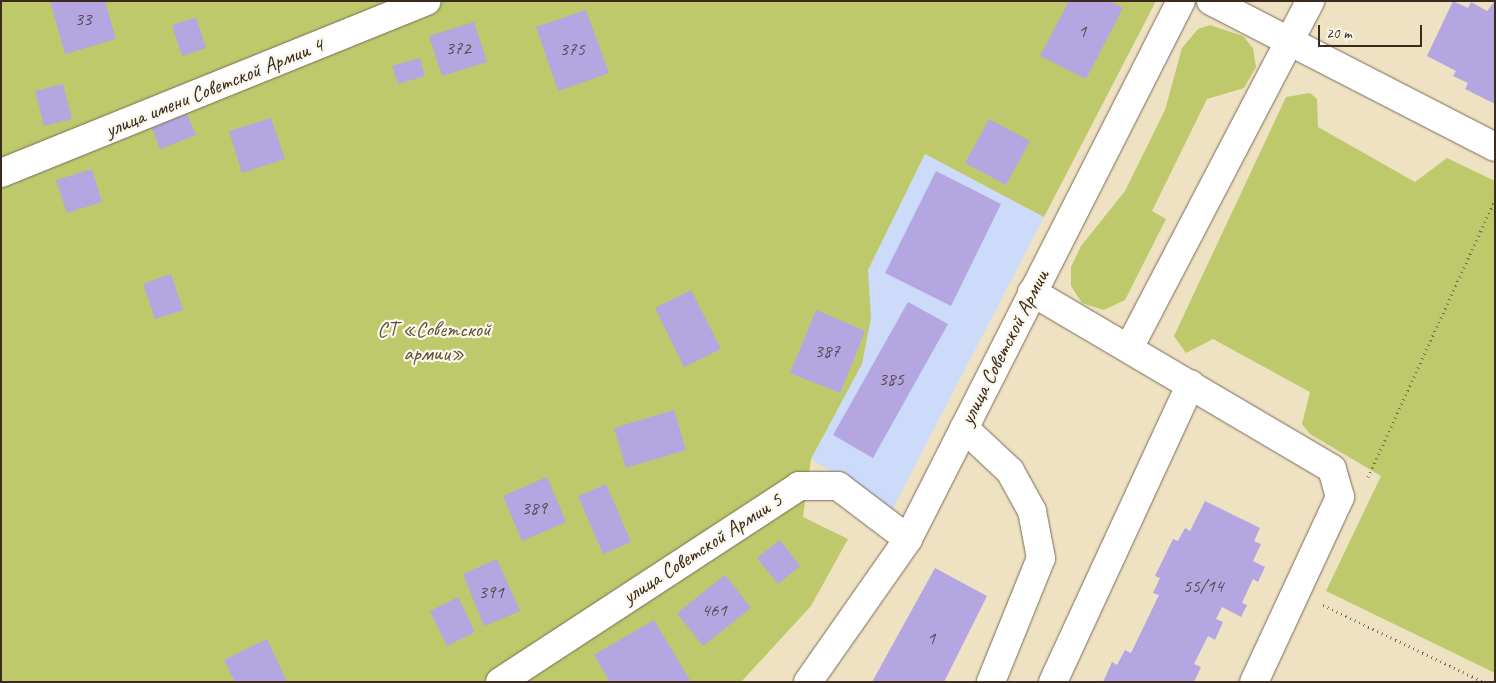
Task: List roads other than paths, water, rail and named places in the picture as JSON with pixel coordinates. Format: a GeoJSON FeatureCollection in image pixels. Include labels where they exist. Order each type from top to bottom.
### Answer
{"type":"FeatureCollection","features":[{"type":"Feature","properties":{"kind":"street","name":"улица имени Советской Армии 4"},"geometry":{"type":"LineString","coordinates":[[1,173],[427,1]]}},
{"type":"Feature","properties":{"kind":"street","name":"улица Советской Армии"},"geometry":{"type":"LineString","coordinates":[[808,682],[908,538],[1181,1]]}},
{"type":"Feature","properties":{"kind":"street"},"geometry":{"type":"LineString","coordinates":[[1211,1],[1289,43],[1495,147]]}},
{"type":"Feature","properties":{"kind":"street"},"geometry":{"type":"LineString","coordinates":[[1130,346],[1310,1]]}},
{"type":"Feature","properties":{"kind":"street"},"geometry":{"type":"LineString","coordinates":[[1032,292],[1130,346],[1332,469],[1340,497],[1254,682]]}},
{"type":"Feature","properties":{"kind":"street"},"geometry":{"type":"LineString","coordinates":[[1053,682],[1190,384]]}},
{"type":"Feature","properties":{"kind":"street"},"geometry":{"type":"LineString","coordinates":[[964,428],[1010,470],[1032,511],[1041,558],[991,682]]}},
{"type":"Feature","properties":{"kind":"street","name":"улица Советской Армии 5"},"geometry":{"type":"LineString","coordinates":[[500,682],[799,486],[838,486],[908,538]]}},
{"type":"Feature","properties":{"kind":"park label","name":"СТ «Советской армии»"},"geometry":{"type":"Point","coordinates":[434,341]}}]}
